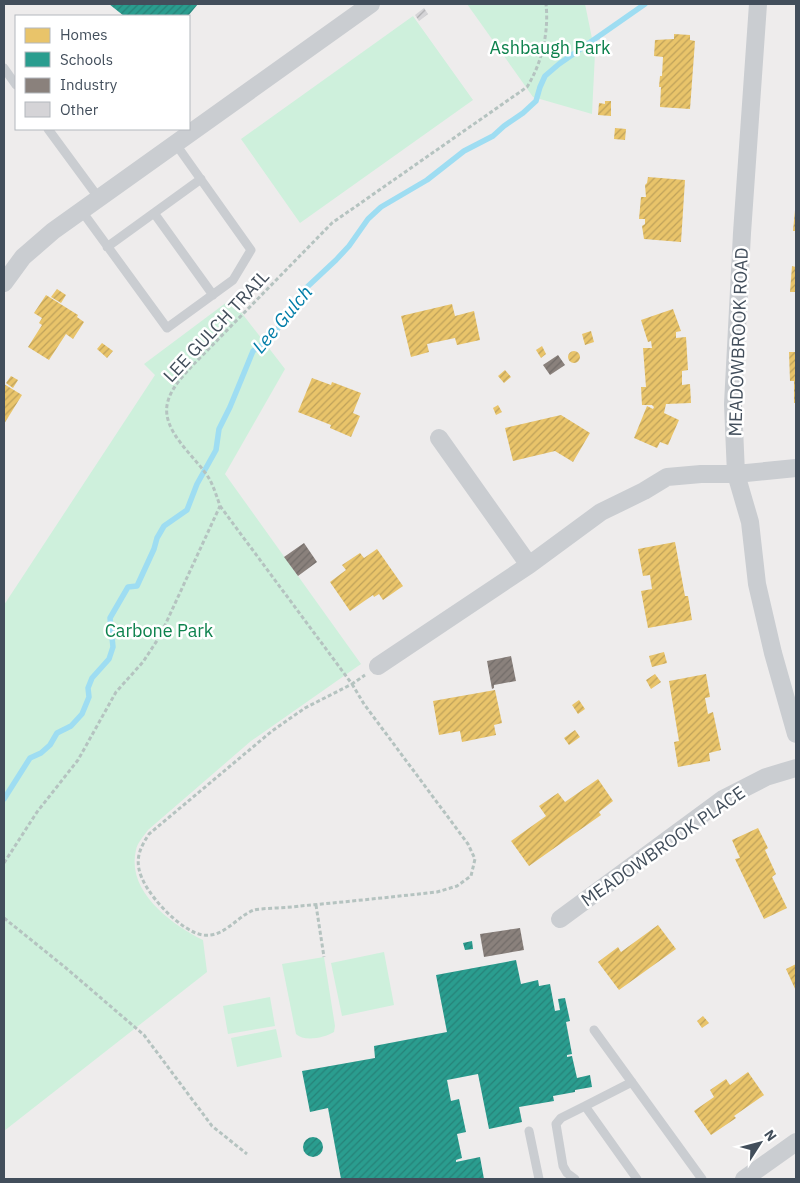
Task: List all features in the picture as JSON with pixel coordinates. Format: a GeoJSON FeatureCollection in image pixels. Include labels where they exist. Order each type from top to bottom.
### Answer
{"type":"FeatureCollection","features":[{"type":"Feature","properties":{"kind":"street"},"geometry":{"type":"LineString","coordinates":[[4,283],[23,257],[39,242],[81,210],[371,4]]}},
{"type":"Feature","properties":{"kind":"street","name":"MEADOWBROOK ROAD"},"geometry":{"type":"LineString","coordinates":[[758,4],[742,233],[733,404],[736,474],[750,522],[757,584],[771,644],[796,734]]}},
{"type":"Feature","properties":{"kind":"street"},"geometry":{"type":"LineString","coordinates":[[439,438],[529,565]]}},
{"type":"Feature","properties":{"kind":"street"},"geometry":{"type":"LineString","coordinates":[[378,666],[529,565],[601,512],[644,492],[667,477],[701,474],[736,474],[796,468]]}},
{"type":"Feature","properties":{"kind":"street","name":"MEADOWBROOK PLACE"},"geometry":{"type":"LineString","coordinates":[[560,919],[723,799],[766,777],[796,768]]}},
{"type":"Feature","properties":{"kind":"street"},"geometry":{"type":"LineString","coordinates":[[744,1179],[796,1142]]}},
{"type":"Feature","properties":{"kind":"lane"},"geometry":{"type":"LineString","coordinates":[[4,68],[15,84]]}},
{"type":"Feature","properties":{"kind":"lane"},"geometry":{"type":"LineString","coordinates":[[49,130],[98,198]]}},
{"type":"Feature","properties":{"kind":"lane"},"geometry":{"type":"LineString","coordinates":[[81,210],[167,328],[233,280],[251,250],[175,143]]}},
{"type":"Feature","properties":{"kind":"lane"},"geometry":{"type":"LineString","coordinates":[[107,247],[201,179]]}},
{"type":"Feature","properties":{"kind":"lane"},"geometry":{"type":"LineString","coordinates":[[154,213],[213,295]]}},
{"type":"Feature","properties":{"kind":"lane"},"geometry":{"type":"LineString","coordinates":[[594,1030],[702,1179]]}},
{"type":"Feature","properties":{"kind":"lane"},"geometry":{"type":"LineString","coordinates":[[575,1179],[567,1173],[563,1166],[556,1124],[561,1118],[632,1082]]}},
{"type":"Feature","properties":{"kind":"lane"},"geometry":{"type":"LineString","coordinates":[[585,1106],[637,1179]]}},
{"type":"Feature","properties":{"kind":"lane"},"geometry":{"type":"LineString","coordinates":[[529,1131],[539,1179]]}},
{"type":"Feature","properties":{"kind":"path","name":"LEE GULCH TRAIL"},"geometry":{"type":"LineString","coordinates":[[378,666],[352,684],[305,708],[272,730],[149,834],[140,849],[139,869],[146,887],[160,906],[179,922],[196,933],[206,936],[223,931],[254,910],[437,892],[458,886],[471,876],[474,859],[468,844],[364,704],[352,684],[220,506],[210,480],[171,428],[166,414],[168,401],[174,386],[332,223],[527,87],[534,76],[542,50],[548,19],[546,4]]}},
{"type":"Feature","properties":{"kind":"path"},"geometry":{"type":"LineString","coordinates":[[4,863],[36,812],[78,760],[116,692],[143,662],[160,636],[220,506]]}},
{"type":"Feature","properties":{"kind":"path"},"geometry":{"type":"LineString","coordinates":[[316,905],[324,957]]}},
{"type":"Feature","properties":{"kind":"path"},"geometry":{"type":"LineString","coordinates":[[4,918],[144,1035],[212,1126],[247,1154]]}},
{"type":"Feature","properties":{"kind":"green space","name":"Ashbaugh Park"},"geometry":{"type":"Polygon","coordinates":[[[467,4],[585,4],[595,53],[592,114],[533,97],[467,4]]]}},
{"type":"Feature","properties":{"kind":"green space"},"geometry":{"type":"Polygon","coordinates":[[[413,16],[473,100],[300,223],[241,139],[413,16]]]}},
{"type":"Feature","properties":{"kind":"green space","name":"Carbone Park"},"geometry":{"type":"Polygon","coordinates":[[[231,299],[285,369],[225,474],[361,664],[251,741],[148,830],[139,842],[136,850],[135,865],[138,879],[144,892],[165,915],[203,940],[207,972],[4,1131],[4,605],[155,375],[144,364],[231,299]]]}},
{"type":"Feature","properties":{"kind":"green space"},"geometry":{"type":"Polygon","coordinates":[[[384,952],[394,1005],[342,1016],[331,963],[384,952]]]}},
{"type":"Feature","properties":{"kind":"green space"},"geometry":{"type":"Polygon","coordinates":[[[324,957],[335,1026],[334,1032],[320,1037],[304,1038],[296,1034],[282,964],[324,957]]]}},
{"type":"Feature","properties":{"kind":"green space"},"geometry":{"type":"Polygon","coordinates":[[[270,997],[275,1026],[228,1034],[223,1006],[270,997]]]}},
{"type":"Feature","properties":{"kind":"green space"},"geometry":{"type":"Polygon","coordinates":[[[276,1029],[282,1057],[237,1067],[231,1038],[276,1029]]]}},
{"type":"Feature","properties":{"kind":"building: Homes"},"geometry":{"type":"Polygon","coordinates":[[[674,34],[690,35],[690,40],[695,41],[690,109],[660,107],[661,87],[659,87],[660,76],[662,76],[663,57],[654,56],[655,40],[674,39],[674,34]]]}},
{"type":"Feature","properties":{"kind":"building: Homes"},"geometry":{"type":"Polygon","coordinates":[[[605,101],[611,101],[611,116],[598,115],[599,103],[605,104],[605,101]]]}},
{"type":"Feature","properties":{"kind":"building: Homes"},"geometry":{"type":"Polygon","coordinates":[[[615,128],[626,129],[625,140],[614,139],[615,128]]]}},
{"type":"Feature","properties":{"kind":"building: Homes"},"geometry":{"type":"Polygon","coordinates":[[[648,177],[685,180],[681,242],[644,239],[642,226],[645,224],[645,219],[639,219],[641,197],[646,197],[645,185],[648,177]]]}},
{"type":"Feature","properties":{"kind":"building: Homes"},"geometry":{"type":"Polygon","coordinates":[[[795,210],[796,231],[793,231],[795,210]]]}},
{"type":"Feature","properties":{"kind":"building: Homes"},"geometry":{"type":"Polygon","coordinates":[[[792,266],[796,267],[796,292],[790,292],[792,266]]]}},
{"type":"Feature","properties":{"kind":"building: Homes"},"geometry":{"type":"Polygon","coordinates":[[[57,289],[66,295],[61,303],[51,297],[57,289]]]}},
{"type":"Feature","properties":{"kind":"building: Homes"},"geometry":{"type":"Polygon","coordinates":[[[46,295],[78,315],[77,317],[84,322],[73,339],[66,334],[49,360],[28,347],[42,325],[39,323],[42,318],[34,313],[46,295]]]}},
{"type":"Feature","properties":{"kind":"building: Homes"},"geometry":{"type":"Polygon","coordinates":[[[452,304],[455,316],[474,311],[480,340],[457,345],[455,338],[427,344],[429,352],[411,357],[401,316],[452,304]]]}},
{"type":"Feature","properties":{"kind":"building: Homes"},"geometry":{"type":"Polygon","coordinates":[[[673,309],[681,331],[676,332],[676,338],[686,337],[688,370],[682,371],[682,385],[690,384],[691,403],[666,404],[664,413],[679,420],[668,445],[660,442],[657,448],[634,438],[647,406],[653,409],[654,407],[652,405],[642,405],[641,387],[646,387],[643,348],[652,348],[651,341],[648,342],[641,320],[673,309]]]}},
{"type":"Feature","properties":{"kind":"building: Homes"},"geometry":{"type":"Polygon","coordinates":[[[591,331],[594,342],[585,345],[582,334],[591,331]]]}},
{"type":"Feature","properties":{"kind":"building: Homes"},"geometry":{"type":"Polygon","coordinates":[[[102,343],[113,351],[107,358],[97,349],[102,343]]]}},
{"type":"Feature","properties":{"kind":"building: Homes"},"geometry":{"type":"Polygon","coordinates":[[[542,346],[546,354],[541,358],[536,350],[542,346]]]}},
{"type":"Feature","properties":{"kind":"building: Homes"},"geometry":{"type":"Polygon","coordinates":[[[572,351],[576,351],[580,357],[576,363],[572,363],[568,359],[568,355],[572,351]]]}},
{"type":"Feature","properties":{"kind":"building: Homes"},"geometry":{"type":"Polygon","coordinates":[[[789,352],[796,352],[796,403],[794,403],[794,381],[790,381],[789,352]]]}},
{"type":"Feature","properties":{"kind":"building: Homes"},"geometry":{"type":"Polygon","coordinates":[[[505,370],[511,377],[504,383],[498,376],[505,370]]]}},
{"type":"Feature","properties":{"kind":"building: Homes"},"geometry":{"type":"Polygon","coordinates":[[[11,376],[18,380],[13,388],[6,383],[11,376]]]}},
{"type":"Feature","properties":{"kind":"building: Homes"},"geometry":{"type":"Polygon","coordinates":[[[312,378],[331,385],[332,382],[361,393],[353,413],[360,416],[351,437],[330,428],[331,425],[298,412],[312,378]]]}},
{"type":"Feature","properties":{"kind":"building: Homes"},"geometry":{"type":"Polygon","coordinates":[[[4,384],[22,395],[4,424],[4,384]]]}},
{"type":"Feature","properties":{"kind":"building: Homes"},"geometry":{"type":"Polygon","coordinates":[[[498,405],[502,412],[496,415],[493,408],[498,405]]]}},
{"type":"Feature","properties":{"kind":"building: Homes"},"geometry":{"type":"Polygon","coordinates":[[[561,415],[590,433],[573,462],[555,451],[513,461],[505,428],[561,415]]]}},
{"type":"Feature","properties":{"kind":"building: Homes"},"geometry":{"type":"Polygon","coordinates":[[[675,542],[685,596],[688,596],[692,620],[648,628],[641,591],[652,589],[650,575],[643,576],[638,549],[675,542]]]}},
{"type":"Feature","properties":{"kind":"building: Homes"},"geometry":{"type":"Polygon","coordinates":[[[377,549],[403,586],[383,600],[379,594],[374,597],[373,595],[350,611],[330,582],[346,570],[342,565],[360,553],[364,558],[377,549]]]}},
{"type":"Feature","properties":{"kind":"building: Homes"},"geometry":{"type":"Polygon","coordinates":[[[664,652],[667,663],[652,667],[649,656],[664,652]]]}},
{"type":"Feature","properties":{"kind":"building: Homes"},"geometry":{"type":"Polygon","coordinates":[[[655,674],[661,682],[651,689],[646,680],[655,674]]]}},
{"type":"Feature","properties":{"kind":"building: Homes"},"geometry":{"type":"Polygon","coordinates":[[[706,674],[710,697],[705,698],[708,714],[713,712],[721,750],[709,753],[710,761],[678,767],[674,742],[679,741],[669,681],[706,674]]]}},
{"type":"Feature","properties":{"kind":"building: Homes"},"geometry":{"type":"Polygon","coordinates":[[[495,690],[502,723],[494,725],[496,735],[462,742],[460,731],[439,735],[433,701],[495,690]]]}},
{"type":"Feature","properties":{"kind":"building: Homes"},"geometry":{"type":"Polygon","coordinates":[[[579,700],[585,709],[578,714],[572,705],[579,700]]]}},
{"type":"Feature","properties":{"kind":"building: Homes"},"geometry":{"type":"Polygon","coordinates":[[[575,730],[580,737],[569,745],[564,738],[575,730]]]}},
{"type":"Feature","properties":{"kind":"building: Homes"},"geometry":{"type":"Polygon","coordinates":[[[598,779],[613,801],[599,812],[601,815],[529,866],[511,841],[546,816],[539,806],[558,793],[565,802],[598,779]]]}},
{"type":"Feature","properties":{"kind":"building: Homes"},"geometry":{"type":"Polygon","coordinates":[[[758,828],[768,848],[765,850],[776,874],[772,877],[787,908],[764,919],[735,859],[740,858],[732,840],[758,828]]]}},
{"type":"Feature","properties":{"kind":"building: Homes"},"geometry":{"type":"Polygon","coordinates":[[[658,925],[676,949],[619,990],[598,962],[618,947],[621,952],[658,925]]]}},
{"type":"Feature","properties":{"kind":"building: Homes"},"geometry":{"type":"Polygon","coordinates":[[[796,964],[796,991],[786,969],[796,964]]]}},
{"type":"Feature","properties":{"kind":"building: Homes"},"geometry":{"type":"Polygon","coordinates":[[[703,1016],[709,1023],[702,1028],[697,1021],[703,1016]]]}},
{"type":"Feature","properties":{"kind":"building: Homes"},"geometry":{"type":"Polygon","coordinates":[[[748,1072],[764,1095],[711,1135],[694,1111],[714,1097],[710,1090],[726,1079],[730,1085],[748,1072]]]}},
{"type":"Feature","properties":{"kind":"building: Schools"},"geometry":{"type":"Polygon","coordinates":[[[109,4],[198,4],[189,15],[123,15],[109,4]]]}},
{"type":"Feature","properties":{"kind":"building: Schools"},"geometry":{"type":"Polygon","coordinates":[[[472,941],[473,949],[465,950],[463,943],[472,941]]]}},
{"type":"Feature","properties":{"kind":"building: Schools"},"geometry":{"type":"Polygon","coordinates":[[[516,960],[521,984],[538,980],[539,986],[550,984],[555,1011],[560,1010],[558,999],[565,998],[570,1021],[566,1022],[572,1054],[567,1055],[567,1057],[572,1056],[577,1078],[590,1075],[592,1087],[553,1096],[554,1101],[519,1107],[522,1122],[489,1129],[478,1074],[447,1080],[451,1101],[459,1099],[466,1132],[457,1134],[462,1158],[456,1160],[456,1162],[480,1157],[484,1179],[341,1179],[328,1108],[310,1112],[302,1071],[375,1058],[374,1046],[447,1032],[436,975],[516,960]]]}},
{"type":"Feature","properties":{"kind":"building: Schools"},"geometry":{"type":"Polygon","coordinates":[[[309,1137],[317,1137],[323,1143],[323,1151],[317,1157],[309,1157],[303,1151],[303,1143],[309,1137]]]}},
{"type":"Feature","properties":{"kind":"building: Industry"},"geometry":{"type":"Polygon","coordinates":[[[558,355],[565,365],[550,375],[543,365],[558,355]]]}},
{"type":"Feature","properties":{"kind":"building: Industry"},"geometry":{"type":"Polygon","coordinates":[[[304,543],[317,562],[298,576],[284,557],[304,543]]]}},
{"type":"Feature","properties":{"kind":"building: Industry"},"geometry":{"type":"Polygon","coordinates":[[[511,656],[516,681],[494,685],[492,689],[487,661],[511,656]]]}},
{"type":"Feature","properties":{"kind":"building: Industry"},"geometry":{"type":"Polygon","coordinates":[[[520,928],[524,950],[484,957],[480,934],[520,928]]]}},
{"type":"Feature","properties":{"kind":"building: Other"},"geometry":{"type":"Polygon","coordinates":[[[424,8],[428,14],[419,21],[415,15],[424,8]]]}},
{"type":"Feature","properties":{"kind":"waterway","name":"Lee Gulch"},"geometry":{"type":"LineString","coordinates":[[4,799],[30,758],[41,753],[50,745],[57,733],[71,726],[82,714],[89,697],[88,688],[92,678],[109,659],[113,647],[110,618],[128,587],[137,586],[164,526],[187,510],[197,484],[216,450],[219,429],[253,351],[277,330],[291,305],[349,246],[368,219],[381,207],[427,180],[464,151],[493,136],[523,113],[536,101],[545,76],[559,64],[645,4]]}}]}
